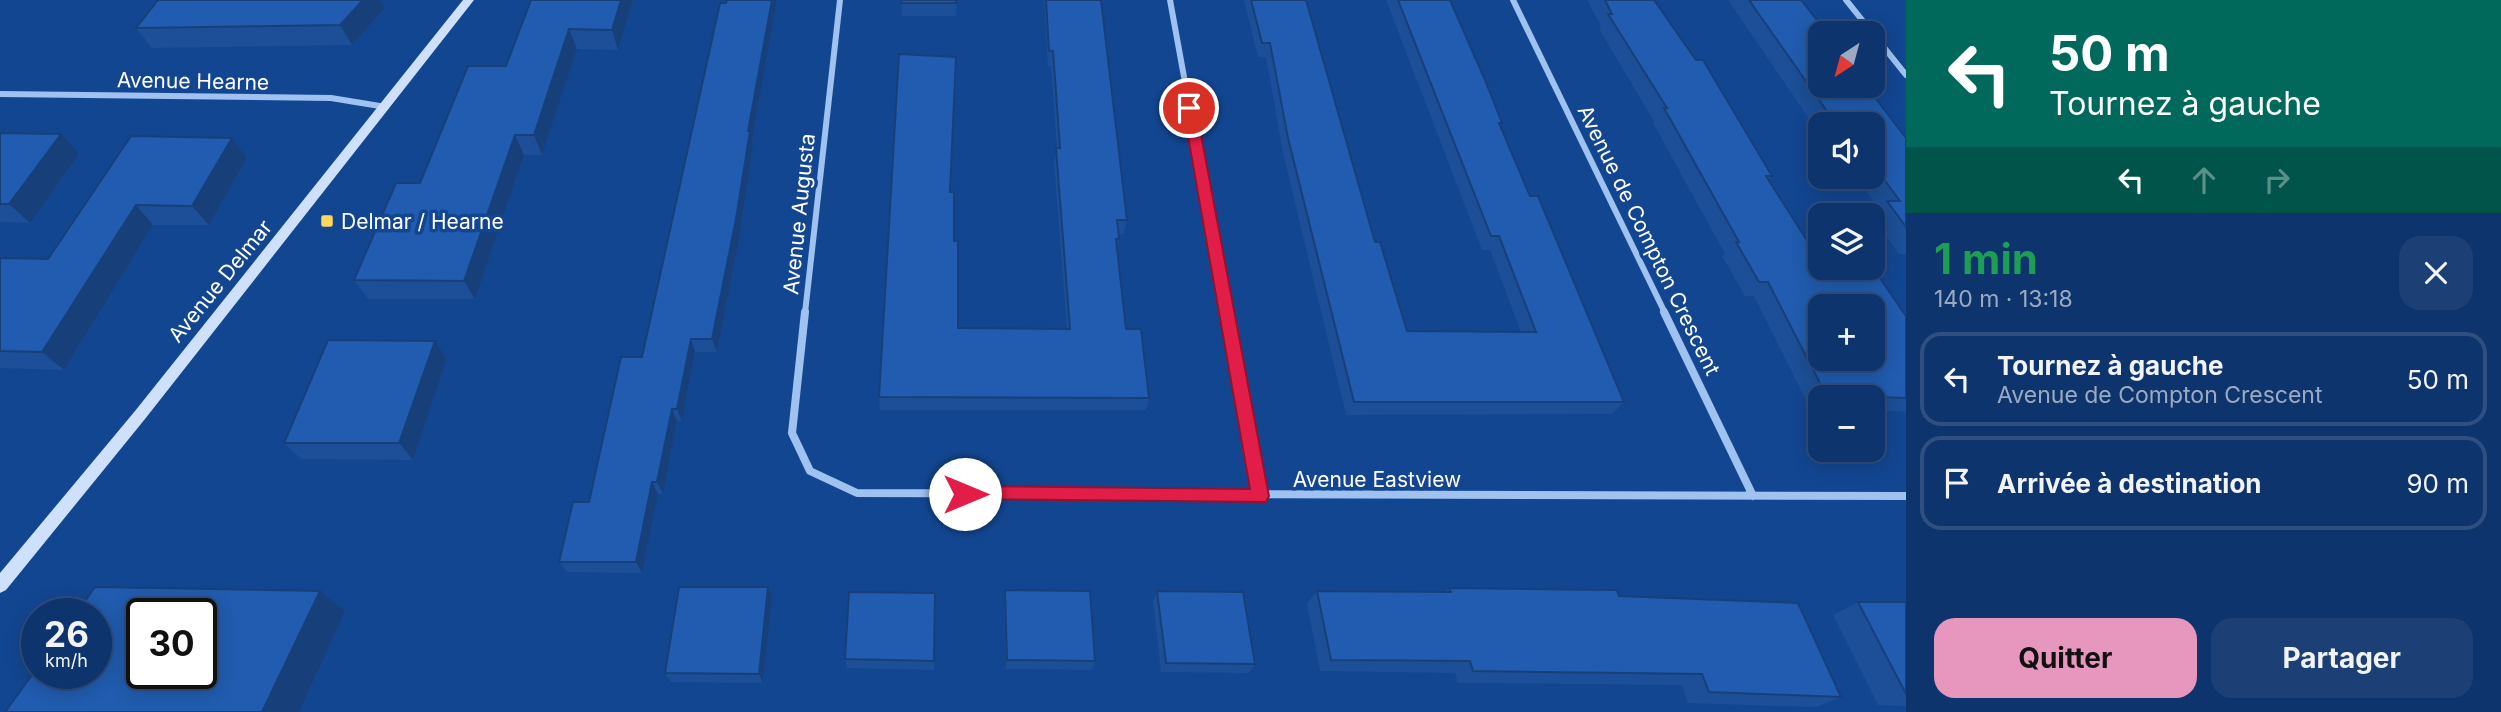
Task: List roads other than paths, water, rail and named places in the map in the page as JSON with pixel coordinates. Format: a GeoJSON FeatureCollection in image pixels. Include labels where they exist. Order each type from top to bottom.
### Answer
{"type":"FeatureCollection","features":[{"type":"Feature","properties":{"kind":"street","name":"Avenue Delmar"},"geometry":{"type":"LineString","coordinates":[[0,585],[386,107],[469,0]]}},
{"type":"Feature","properties":{"kind":"street","name":"Avenue Augusta"},"geometry":{"type":"LineString","coordinates":[[792,433],[840,0]]}},
{"type":"Feature","properties":{"kind":"street"},"geometry":{"type":"LineString","coordinates":[[1170,0],[1260,496]]}},
{"type":"Feature","properties":{"kind":"street","name":"Avenue de Compton Crescent"},"geometry":{"type":"LineString","coordinates":[[1513,0],[1753,496]]}},
{"type":"Feature","properties":{"kind":"street"},"geometry":{"type":"LineString","coordinates":[[1846,0],[1906,75]]}},
{"type":"Feature","properties":{"kind":"street","name":"Avenue Hearne"},"geometry":{"type":"LineString","coordinates":[[0,94],[331,98],[386,107]]}},
{"type":"Feature","properties":{"kind":"street","name":"Avenue Eastview"},"geometry":{"type":"LineString","coordinates":[[792,433],[810,471],[857,493],[1906,496]]}},
{"type":"Feature","properties":{"kind":"place","name":"Delmar / Hearne"},"geometry":{"type":"Point","coordinates":[327,221]}}]}
